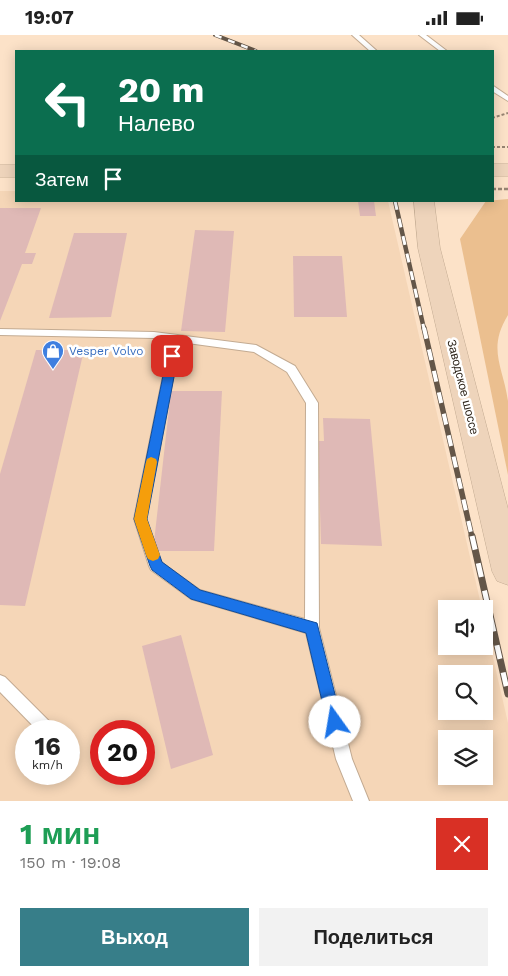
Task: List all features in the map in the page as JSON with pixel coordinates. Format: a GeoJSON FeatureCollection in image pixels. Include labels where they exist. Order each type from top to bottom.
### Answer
{"type":"FeatureCollection","features":[{"type":"Feature","properties":{"kind":"street"},"geometry":{"type":"LineString","coordinates":[[494,170],[508,170]]}},
{"type":"Feature","properties":{"kind":"street"},"geometry":{"type":"LineString","coordinates":[[0,171],[15,171]]}},
{"type":"Feature","properties":{"kind":"street"},"geometry":{"type":"LineString","coordinates":[[494,182],[508,182]]}},
{"type":"Feature","properties":{"kind":"street"},"geometry":{"type":"LineString","coordinates":[[0,183],[15,183]]}},
{"type":"Feature","properties":{"kind":"street","name":"Заводское шоссе"},"geometry":{"type":"LineString","coordinates":[[424,202],[429,248],[508,571]]}},
{"type":"Feature","properties":{"kind":"street"},"geometry":{"type":"LineString","coordinates":[[427,229],[434,212],[441,202]]}},
{"type":"Feature","properties":{"kind":"lane"},"geometry":{"type":"LineString","coordinates":[[355,35],[373,50]]}},
{"type":"Feature","properties":{"kind":"lane"},"geometry":{"type":"LineString","coordinates":[[422,35],[443,50]]}},
{"type":"Feature","properties":{"kind":"lane"},"geometry":{"type":"LineString","coordinates":[[494,88],[508,99]]}},
{"type":"Feature","properties":{"kind":"lane"},"geometry":{"type":"LineString","coordinates":[[0,332],[154,335],[256,349],[291,369],[312,403],[312,628],[344,759],[361,801]]}},
{"type":"Feature","properties":{"kind":"lane"},"geometry":{"type":"LineString","coordinates":[[176,338],[140,519],[156,566],[196,595],[312,628]]}},
{"type":"Feature","properties":{"kind":"lane"},"geometry":{"type":"LineString","coordinates":[[0,682],[38,720]]}},
{"type":"Feature","properties":{"kind":"path"},"geometry":{"type":"LineString","coordinates":[[494,117],[508,113]]}},
{"type":"Feature","properties":{"kind":"path"},"geometry":{"type":"LineString","coordinates":[[494,147],[508,147]]}},
{"type":"Feature","properties":{"kind":"path"},"geometry":{"type":"LineString","coordinates":[[494,189],[508,189]]}},
{"type":"Feature","properties":{"kind":"shaded area"},"geometry":{"type":"Polygon","coordinates":[[[0,191],[15,191],[15,202],[388,202],[480,600],[438,600],[438,655],[492,655],[508,723],[508,801],[0,801],[0,191]]]}},
{"type":"Feature","properties":{"kind":"shaded area"},"geometry":{"type":"Polygon","coordinates":[[[508,199],[508,315],[498,338],[497,348],[508,401],[508,475],[460,239],[485,202],[494,202],[494,200],[508,199]]]}},
{"type":"Feature","properties":{"kind":"building"},"geometry":{"type":"Polygon","coordinates":[[[358,202],[374,202],[376,216],[360,216],[358,202]]]}},
{"type":"Feature","properties":{"kind":"building"},"geometry":{"type":"Polygon","coordinates":[[[0,208],[41,208],[25,253],[36,253],[32,264],[22,264],[0,321],[0,208]]]}},
{"type":"Feature","properties":{"kind":"building"},"geometry":{"type":"Polygon","coordinates":[[[195,230],[234,231],[225,332],[181,331],[195,230]]]}},
{"type":"Feature","properties":{"kind":"building"},"geometry":{"type":"Polygon","coordinates":[[[74,233],[127,233],[111,317],[49,318],[74,233]]]}},
{"type":"Feature","properties":{"kind":"building"},"geometry":{"type":"Polygon","coordinates":[[[293,256],[342,256],[347,317],[294,317],[293,256]]]}},
{"type":"Feature","properties":{"kind":"building"},"geometry":{"type":"Polygon","coordinates":[[[36,350],[84,350],[25,606],[0,605],[0,474],[36,350]]]}},
{"type":"Feature","properties":{"kind":"building"},"geometry":{"type":"Polygon","coordinates":[[[171,391],[222,391],[214,551],[153,551],[171,391]]]}},
{"type":"Feature","properties":{"kind":"building"},"geometry":{"type":"Polygon","coordinates":[[[323,418],[370,419],[382,546],[321,544],[318,441],[324,441],[323,418]]]}},
{"type":"Feature","properties":{"kind":"building"},"geometry":{"type":"Polygon","coordinates":[[[181,635],[213,755],[171,769],[142,646],[181,635]]]}},
{"type":"Feature","properties":{"kind":"railway"},"geometry":{"type":"LineString","coordinates":[[215,35],[253,50]]}},
{"type":"Feature","properties":{"kind":"railway"},"geometry":{"type":"LineString","coordinates":[[395,202],[424,329]]}},
{"type":"Feature","properties":{"kind":"railway"},"geometry":{"type":"LineString","coordinates":[[424,328],[472,537]]}},
{"type":"Feature","properties":{"kind":"railway"},"geometry":{"type":"LineString","coordinates":[[472,536],[508,694]]}},
{"type":"Feature","properties":{"kind":"slow traffic"},"geometry":{"type":"LineString","coordinates":[[151,462],[140,519],[153,555]]}},
{"type":"Feature","properties":{"kind":"place","name":"Vesper Volvo"},"geometry":{"type":"Point","coordinates":[53,370]}},
{"type":"Feature","properties":{"kind":"route"},"geometry":{"type":"LineString","coordinates":[[172,356],[140,519],[156,566],[196,595],[312,628],[335,722]]}}]}
